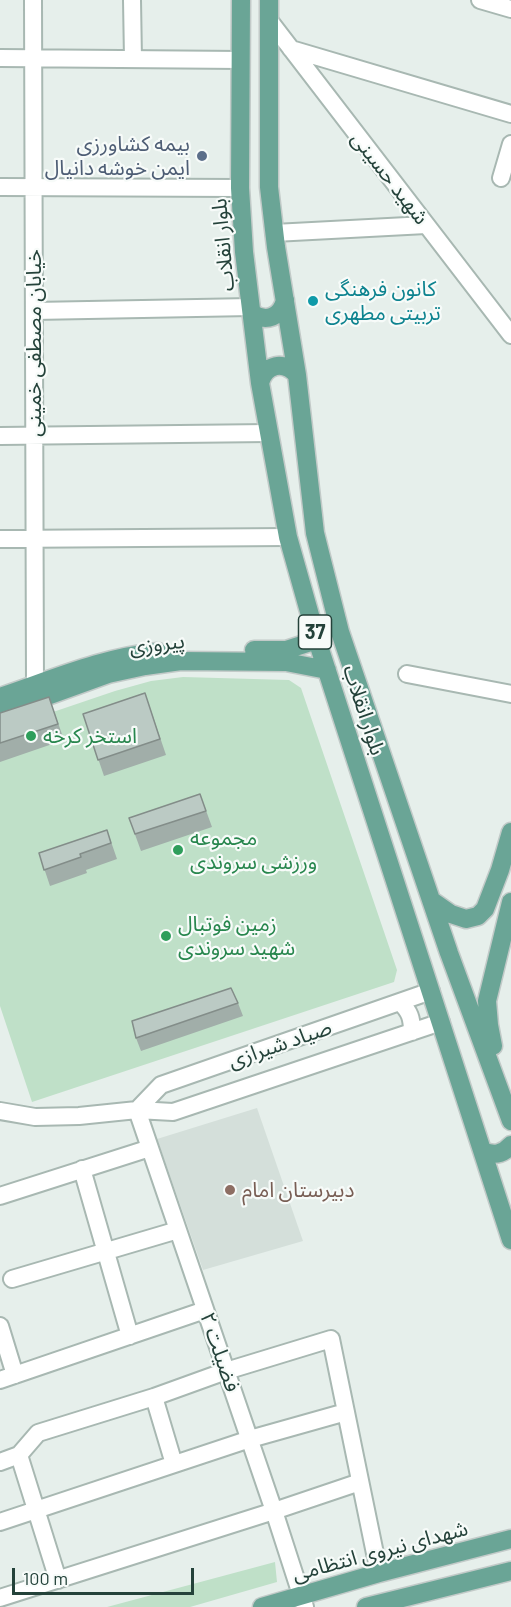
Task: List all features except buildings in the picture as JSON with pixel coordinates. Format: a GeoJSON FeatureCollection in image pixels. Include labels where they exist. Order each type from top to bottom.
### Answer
{"type":"FeatureCollection","features":[{"type":"Feature","properties":{"kind":"main road","name":"بلوار انقلاب"},"geometry":{"type":"LineString","coordinates":[[241,0],[240,188],[244,252],[260,384],[288,537],[317,640],[511,1240]]}},
{"type":"Feature","properties":{"kind":"main road","name":"بلوار انقلاب"},"geometry":{"type":"LineString","coordinates":[[269,0],[268,187],[297,375],[315,533],[340,632],[449,953],[511,1121]]}},
{"type":"Feature","properties":{"kind":"main road"},"geometry":{"type":"LineString","coordinates":[[252,310],[263,318],[276,316],[284,306],[285,300]]}},
{"type":"Feature","properties":{"kind":"main road"},"geometry":{"type":"LineString","coordinates":[[260,384],[265,372],[275,366],[288,367],[297,375]]}},
{"type":"Feature","properties":{"kind":"main road","name":"پیروزی"},"geometry":{"type":"LineString","coordinates":[[0,697],[105,661],[143,653],[182,650],[286,650],[317,640]]}},
{"type":"Feature","properties":{"kind":"main road","name":"پیروزی"},"geometry":{"type":"LineString","coordinates":[[0,712],[108,674],[145,666],[182,662],[286,663],[327,670]]}},
{"type":"Feature","properties":{"kind":"main road"},"geometry":{"type":"LineString","coordinates":[[431,900],[451,914],[466,919],[478,916],[485,909],[511,832]]}},
{"type":"Feature","properties":{"kind":"main road"},"geometry":{"type":"LineString","coordinates":[[505,1101],[489,1025],[487,1001],[511,902]]}},
{"type":"Feature","properties":{"kind":"main road"},"geometry":{"type":"LineString","coordinates":[[478,916],[487,925],[505,924]]}},
{"type":"Feature","properties":{"kind":"main road"},"geometry":{"type":"LineString","coordinates":[[483,1151],[497,1154],[511,1145]]}},
{"type":"Feature","properties":{"kind":"main road","name":"شهدای نیروی انتظامی"},"geometry":{"type":"LineString","coordinates":[[262,1607],[303,1601],[379,1573],[511,1539]]}},
{"type":"Feature","properties":{"kind":"main road"},"geometry":{"type":"LineString","coordinates":[[366,1607],[511,1571]]}},
{"type":"Feature","properties":{"kind":"street","name":"خیابان مصطفی خمینی"},"geometry":{"type":"LineString","coordinates":[[33,0],[35,685]]}},
{"type":"Feature","properties":{"kind":"street"},"geometry":{"type":"LineString","coordinates":[[132,0],[133,59]]}},
{"type":"Feature","properties":{"kind":"street"},"geometry":{"type":"LineString","coordinates":[[480,0],[511,9]]}},
{"type":"Feature","properties":{"kind":"street","name":"شهید حسینی"},"geometry":{"type":"LineString","coordinates":[[269,21],[511,335]]}},
{"type":"Feature","properties":{"kind":"street"},"geometry":{"type":"LineString","coordinates":[[291,49],[511,114]]}},
{"type":"Feature","properties":{"kind":"street"},"geometry":{"type":"LineString","coordinates":[[0,58],[241,60]]}},
{"type":"Feature","properties":{"kind":"street"},"geometry":{"type":"LineString","coordinates":[[501,178],[511,144]]}},
{"type":"Feature","properties":{"kind":"street"},"geometry":{"type":"LineString","coordinates":[[0,187],[240,188]]}},
{"type":"Feature","properties":{"kind":"street"},"geometry":{"type":"LineString","coordinates":[[274,233],[426,225]]}},
{"type":"Feature","properties":{"kind":"street"},"geometry":{"type":"LineString","coordinates":[[34,311],[252,310]]}},
{"type":"Feature","properties":{"kind":"street"},"geometry":{"type":"LineString","coordinates":[[0,436],[269,433]]}},
{"type":"Feature","properties":{"kind":"street"},"geometry":{"type":"LineString","coordinates":[[0,539],[288,537]]}},
{"type":"Feature","properties":{"kind":"street"},"geometry":{"type":"LineString","coordinates":[[407,674],[511,694]]}},
{"type":"Feature","properties":{"kind":"street","name":"صیاد شیرازی"},"geometry":{"type":"LineString","coordinates":[[137,1110],[161,1085],[431,991]]}},
{"type":"Feature","properties":{"kind":"street"},"geometry":{"type":"LineString","coordinates":[[400,1002],[409,1010],[412,1032]]}},
{"type":"Feature","properties":{"kind":"street","name":"صیاد شیرازی"},"geometry":{"type":"LineString","coordinates":[[0,1111],[35,1117],[79,1116],[137,1110],[173,1112],[441,1022]]}},
{"type":"Feature","properties":{"kind":"street","name":"فضیلت ۲"},"geometry":{"type":"LineString","coordinates":[[137,1110],[303,1601]]}},
{"type":"Feature","properties":{"kind":"street"},"geometry":{"type":"LineString","coordinates":[[0,1196],[150,1148]]}},
{"type":"Feature","properties":{"kind":"street"},"geometry":{"type":"LineString","coordinates":[[82,1169],[130,1336]]}},
{"type":"Feature","properties":{"kind":"street"},"geometry":{"type":"LineString","coordinates":[[12,1280],[178,1230]]}},
{"type":"Feature","properties":{"kind":"street"},"geometry":{"type":"LineString","coordinates":[[0,1326],[7,1377],[206,1310]]}},
{"type":"Feature","properties":{"kind":"street"},"geometry":{"type":"LineString","coordinates":[[0,1462],[19,1455],[38,1433],[331,1339],[379,1573]]}},
{"type":"Feature","properties":{"kind":"street"},"geometry":{"type":"LineString","coordinates":[[154,1397],[174,1464]]}},
{"type":"Feature","properties":{"kind":"street"},"geometry":{"type":"LineString","coordinates":[[0,1522],[249,1439],[346,1412]]}},
{"type":"Feature","properties":{"kind":"street"},"geometry":{"type":"LineString","coordinates":[[19,1455],[58,1580]]}},
{"type":"Feature","properties":{"kind":"street"},"geometry":{"type":"LineString","coordinates":[[0,1598],[360,1482]]}},
{"type":"Feature","properties":{"kind":"shaded area","name":"دبیرستان امام"},"geometry":{"type":"Polygon","coordinates":[[[257,1108],[303,1241],[203,1270],[157,1139],[257,1108]]]}},
{"type":"Feature","properties":{"kind":"green space","name":"مجموعه ورزشی سروندی"},"geometry":{"type":"Polygon","coordinates":[[[183,677],[289,680],[301,688],[397,970],[394,982],[32,1102],[0,1006],[0,730],[115,691],[151,681],[183,677]]]}},
{"type":"Feature","properties":{"kind":"green space"},"geometry":{"type":"Polygon","coordinates":[[[275,1562],[277,1582],[190,1607],[107,1607],[275,1562]]]}},
{"type":"Feature","properties":{"kind":"place","name":"بیمه کشاورزی ایمن خوشه دانیال"},"geometry":{"type":"Point","coordinates":[202,156]}},
{"type":"Feature","properties":{"kind":"place","name":"کانون فرهنگی تربیتی مطهری"},"geometry":{"type":"Point","coordinates":[313,301]}},
{"type":"Feature","properties":{"kind":"place","name":"استخر کرخه"},"geometry":{"type":"Point","coordinates":[31,736]}},
{"type":"Feature","properties":{"kind":"place","name":"مجموعه ورزشی سروندی"},"geometry":{"type":"Point","coordinates":[178,850]}},
{"type":"Feature","properties":{"kind":"place","name":"زمین فوتبال شهید سروندی"},"geometry":{"type":"Point","coordinates":[166,936]}},
{"type":"Feature","properties":{"kind":"place","name":"دبیرستان امام"},"geometry":{"type":"Point","coordinates":[230,1190]}}]}
